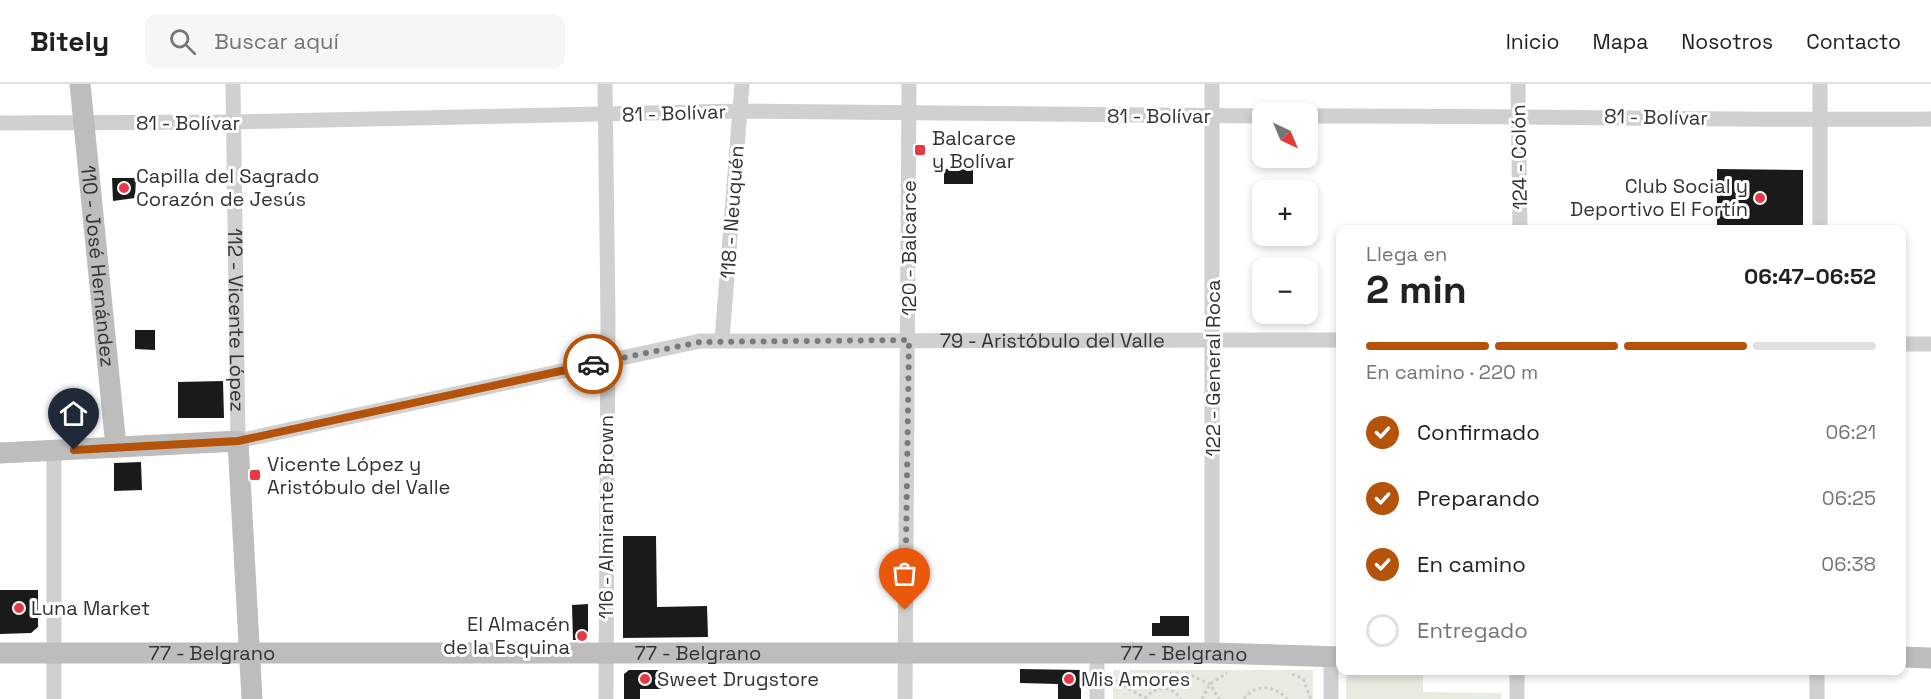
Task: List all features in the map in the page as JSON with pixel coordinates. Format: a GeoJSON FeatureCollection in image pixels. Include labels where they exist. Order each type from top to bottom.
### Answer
{"type":"FeatureCollection","features":[{"type":"Feature","properties":{"kind":"street","name":"110 - José Hernández"},"geometry":{"type":"LineString","coordinates":[[80,84],[116,447]]}},
{"type":"Feature","properties":{"kind":"street","name":"112 - Vicente López"},"geometry":{"type":"LineString","coordinates":[[233,84],[238,441],[252,699]]}},
{"type":"Feature","properties":{"kind":"street","name":"116 - Almirante Brown"},"geometry":{"type":"LineString","coordinates":[[605,84],[606,699]]}},
{"type":"Feature","properties":{"kind":"street","name":"118 - Neuquén"},"geometry":{"type":"LineString","coordinates":[[722,340],[742,84]]}},
{"type":"Feature","properties":{"kind":"street","name":"120 - Balcarce"},"geometry":{"type":"LineString","coordinates":[[905,699],[909,84]]}},
{"type":"Feature","properties":{"kind":"street","name":"122 - General Roca"},"geometry":{"type":"LineString","coordinates":[[1212,84],[1212,653]]}},
{"type":"Feature","properties":{"kind":"street","name":"124 - Colón"},"geometry":{"type":"LineString","coordinates":[[1518,84],[1520,225]]}},
{"type":"Feature","properties":{"kind":"street"},"geometry":{"type":"LineString","coordinates":[[1820,84],[1820,225]]}},
{"type":"Feature","properties":{"kind":"street","name":"81 - Bolívar"},"geometry":{"type":"LineString","coordinates":[[0,123],[233,122],[740,111],[1252,116]]}},
{"type":"Feature","properties":{"kind":"street","name":"81 - Bolívar"},"geometry":{"type":"LineString","coordinates":[[1318,116],[1518,115],[1820,120],[1931,119]]}},
{"type":"Feature","properties":{"kind":"street","name":"79 - Aristóbulo del Valle"},"geometry":{"type":"LineString","coordinates":[[0,453],[238,441],[606,361],[700,342],[722,340],[1336,340]]}},
{"type":"Feature","properties":{"kind":"street"},"geometry":{"type":"LineString","coordinates":[[1906,344],[1931,344]]}},
{"type":"Feature","properties":{"kind":"street"},"geometry":{"type":"LineString","coordinates":[[54,451],[54,699]]}},
{"type":"Feature","properties":{"kind":"street","name":"77 - Belgrano"},"geometry":{"type":"LineString","coordinates":[[0,653],[1212,653],[1336,657]]}},
{"type":"Feature","properties":{"kind":"street"},"geometry":{"type":"LineString","coordinates":[[1097,653],[1097,699]]}},
{"type":"Feature","properties":{"kind":"street"},"geometry":{"type":"LineString","coordinates":[[1331,699],[1336,657]]}},
{"type":"Feature","properties":{"kind":"street"},"geometry":{"type":"LineString","coordinates":[[1906,657],[1931,658]]}},
{"type":"Feature","properties":{"kind":"street"},"geometry":{"type":"LineString","coordinates":[[1517,675],[1517,699]]}},
{"type":"Feature","properties":{"kind":"street"},"geometry":{"type":"LineString","coordinates":[[1817,675],[1817,699]]}},
{"type":"Feature","properties":{"kind":"path"},"geometry":{"type":"LineString","coordinates":[[1110,687],[1135,665]]}},
{"type":"Feature","properties":{"kind":"path"},"geometry":{"type":"LineString","coordinates":[[1282,670],[1303,680],[1311,699]]}},
{"type":"Feature","properties":{"kind":"path"},"geometry":{"type":"LineString","coordinates":[[1202,699],[1210,684],[1226,673],[1238,671]]}},
{"type":"Feature","properties":{"kind":"path"},"geometry":{"type":"LineString","coordinates":[[1151,672],[1158,675]]}},
{"type":"Feature","properties":{"kind":"path"},"geometry":{"type":"LineString","coordinates":[[1181,699],[1174,691],[1162,688],[1146,698],[1123,686],[1158,675],[1188,672],[1210,684],[1219,699]]}},
{"type":"Feature","properties":{"kind":"path"},"geometry":{"type":"LineString","coordinates":[[1244,699],[1251,691],[1267,687],[1281,693],[1287,699]]}},
{"type":"Feature","properties":{"kind":"shaded area"},"geometry":{"type":"Polygon","coordinates":[[[1113,670],[1313,670],[1313,699],[1113,699],[1113,670]]]}},
{"type":"Feature","properties":{"kind":"shaded area"},"geometry":{"type":"Polygon","coordinates":[[[1348,675],[1423,675],[1423,692],[1501,693],[1501,699],[1346,699],[1346,677],[1348,675]]]}},
{"type":"Feature","properties":{"kind":"building"},"geometry":{"type":"Polygon","coordinates":[[[973,168],[973,184],[944,184],[944,169],[973,168]]]}},
{"type":"Feature","properties":{"kind":"building","name":"Club Social y Deportivo El Fortín"},"geometry":{"type":"Polygon","coordinates":[[[1717,169],[1803,170],[1803,225],[1717,225],[1717,169]]]}},
{"type":"Feature","properties":{"kind":"building","name":"Capilla del Sagrado Corazón de Jesús"},"geometry":{"type":"Polygon","coordinates":[[[112,178],[136,178],[135,198],[113,201],[112,178]]]}},
{"type":"Feature","properties":{"kind":"building"},"geometry":{"type":"Polygon","coordinates":[[[135,330],[155,330],[155,350],[135,349],[135,330]]]}},
{"type":"Feature","properties":{"kind":"building"},"geometry":{"type":"Polygon","coordinates":[[[223,381],[224,418],[178,418],[178,382],[223,381]]]}},
{"type":"Feature","properties":{"kind":"building"},"geometry":{"type":"Polygon","coordinates":[[[141,462],[142,490],[114,491],[114,463],[141,462]]]}},
{"type":"Feature","properties":{"kind":"building"},"geometry":{"type":"Polygon","coordinates":[[[623,536],[656,536],[657,607],[707,606],[708,637],[623,638],[623,536]]]}},
{"type":"Feature","properties":{"kind":"building","name":"Luna Market"},"geometry":{"type":"Polygon","coordinates":[[[0,590],[38,590],[38,627],[31,633],[0,634],[0,590]]]}},
{"type":"Feature","properties":{"kind":"building"},"geometry":{"type":"Polygon","coordinates":[[[588,604],[588,640],[573,640],[572,605],[588,604]]]}},
{"type":"Feature","properties":{"kind":"building"},"geometry":{"type":"Polygon","coordinates":[[[1160,616],[1189,616],[1189,636],[1152,636],[1152,623],[1160,623],[1160,616]]]}},
{"type":"Feature","properties":{"kind":"building"},"geometry":{"type":"Polygon","coordinates":[[[1020,669],[1081,670],[1081,699],[1058,699],[1058,684],[1020,683],[1020,669]]]}},
{"type":"Feature","properties":{"kind":"building"},"geometry":{"type":"Polygon","coordinates":[[[629,670],[664,670],[664,689],[640,689],[640,699],[624,699],[624,674],[629,670]]]}},
{"type":"Feature","properties":{"kind":"way so far"},"geometry":{"type":"LineString","coordinates":[[593,364],[700,342],[722,340],[909,340],[905,610]]}},
{"type":"Feature","properties":{"kind":"place","name":"Balcarce y Bolívar"},"geometry":{"type":"Point","coordinates":[920,150]}},
{"type":"Feature","properties":{"kind":"place","name":"Capilla del Sagrado Corazón de Jesús"},"geometry":{"type":"Point","coordinates":[124,188]}},
{"type":"Feature","properties":{"kind":"place","name":"Club Social y Deportivo El Fortín"},"geometry":{"type":"Point","coordinates":[1760,198]}},
{"type":"Feature","properties":{"kind":"place","name":"Vicente López y Aristóbulo del Valle"},"geometry":{"type":"Point","coordinates":[255,475]}},
{"type":"Feature","properties":{"kind":"place","name":"Luna Market"},"geometry":{"type":"Point","coordinates":[19,608]}},
{"type":"Feature","properties":{"kind":"place","name":"El Almacén de la Esquina"},"geometry":{"type":"Point","coordinates":[582,636]}},
{"type":"Feature","properties":{"kind":"place","name":"Sweet Drugstore"},"geometry":{"type":"Point","coordinates":[645,679]}},
{"type":"Feature","properties":{"kind":"place","name":"Mis Amores"},"geometry":{"type":"Point","coordinates":[1069,679]}},
{"type":"Feature","properties":{"kind":"route"},"geometry":{"type":"LineString","coordinates":[[74,450],[238,441],[593,364]]}}]}
